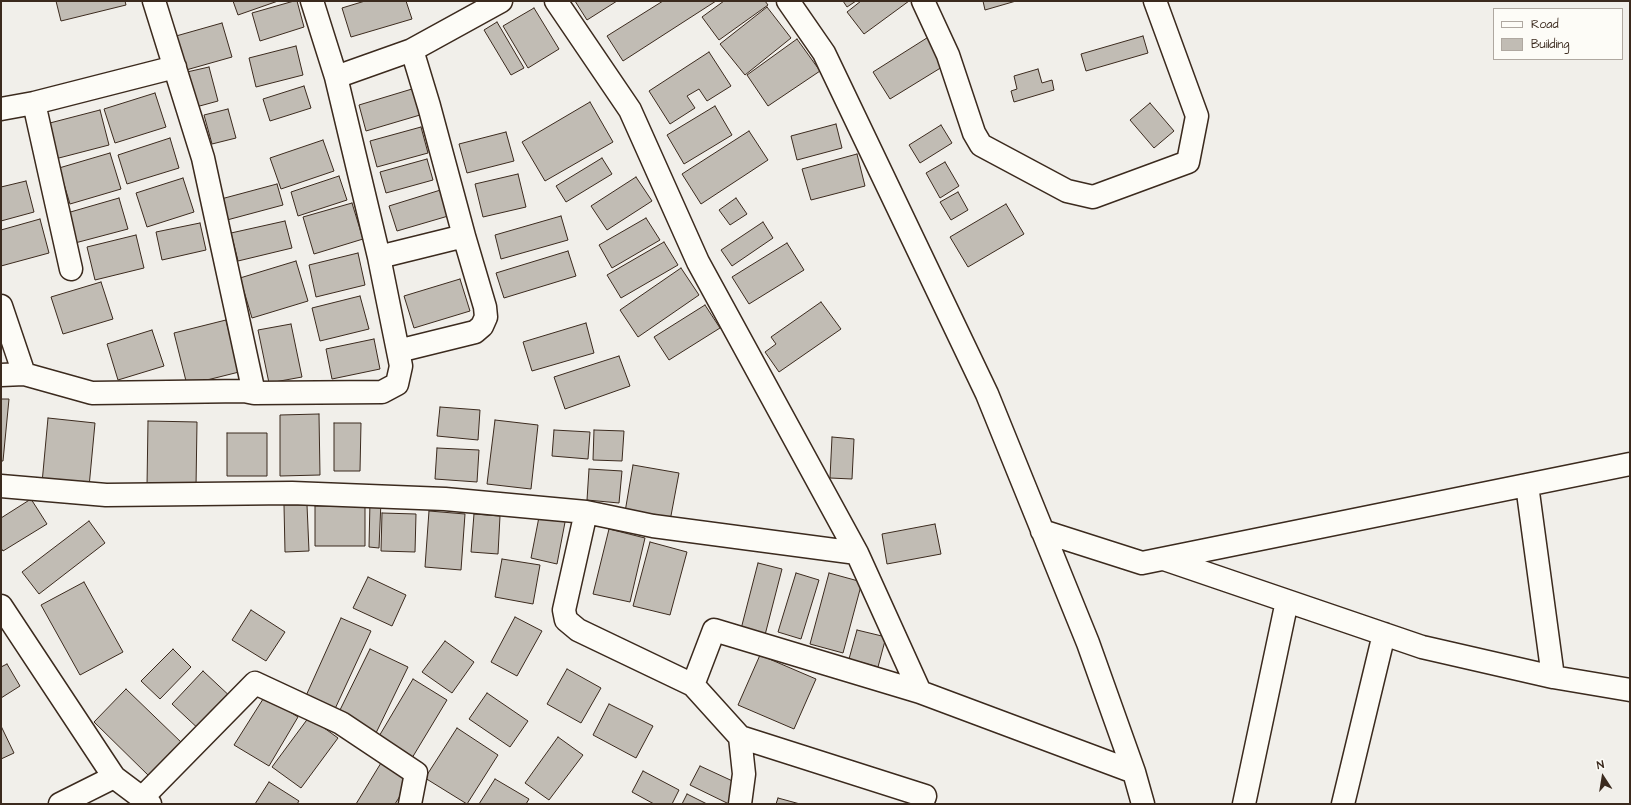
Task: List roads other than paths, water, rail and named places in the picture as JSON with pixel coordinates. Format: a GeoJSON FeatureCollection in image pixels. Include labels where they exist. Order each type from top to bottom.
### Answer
{"type":"FeatureCollection","features":[{"type":"Feature","properties":{"kind":"street"},"geometry":{"type":"LineString","coordinates":[[154,1],[203,158],[254,393]]}},
{"type":"Feature","properties":{"kind":"street"},"geometry":{"type":"LineString","coordinates":[[1,374],[24,374],[92,393],[244,391],[254,393],[382,392],[397,384],[401,366],[379,257],[336,77],[312,1]]}},
{"type":"Feature","properties":{"kind":"street"},"geometry":{"type":"LineString","coordinates":[[336,77],[412,50],[501,1]]}},
{"type":"Feature","properties":{"kind":"street"},"geometry":{"type":"LineString","coordinates":[[556,1],[630,110],[698,262],[857,553],[920,692]]}},
{"type":"Feature","properties":{"kind":"street"},"geometry":{"type":"LineString","coordinates":[[788,1],[824,53],[987,394],[1088,643],[1134,772],[1143,804]]}},
{"type":"Feature","properties":{"kind":"street"},"geometry":{"type":"LineString","coordinates":[[924,1],[948,55],[974,133],[981,145],[1067,191],[1093,197],[1188,162],[1197,116],[1155,1]]}},
{"type":"Feature","properties":{"kind":"street"},"geometry":{"type":"LineString","coordinates":[[398,351],[474,332],[482,326],[486,318],[485,307],[412,50]]}},
{"type":"Feature","properties":{"kind":"street"},"geometry":{"type":"LineString","coordinates":[[1,109],[34,103],[175,67]]}},
{"type":"Feature","properties":{"kind":"street"},"geometry":{"type":"LineString","coordinates":[[34,103],[71,269]]}},
{"type":"Feature","properties":{"kind":"street"},"geometry":{"type":"LineString","coordinates":[[379,257],[464,236]]}},
{"type":"Feature","properties":{"kind":"street"},"geometry":{"type":"LineString","coordinates":[[1,306],[24,374]]}},
{"type":"Feature","properties":{"kind":"street"},"geometry":{"type":"LineString","coordinates":[[1042,531],[1142,564],[1630,464]]}},
{"type":"Feature","properties":{"kind":"street"},"geometry":{"type":"LineString","coordinates":[[1528,485],[1553,677]]}},
{"type":"Feature","properties":{"kind":"street"},"geometry":{"type":"LineString","coordinates":[[1,486],[106,495],[292,493],[445,499],[586,512],[653,526],[857,553]]}},
{"type":"Feature","properties":{"kind":"street"},"geometry":{"type":"LineString","coordinates":[[586,512],[564,610],[566,620],[578,630],[693,685],[740,736],[925,796],[922,804]]}},
{"type":"Feature","properties":{"kind":"street"},"geometry":{"type":"LineString","coordinates":[[1163,559],[1422,647],[1553,677],[1630,690]]}},
{"type":"Feature","properties":{"kind":"street"},"geometry":{"type":"LineString","coordinates":[[1244,804],[1287,601]]}},
{"type":"Feature","properties":{"kind":"street"},"geometry":{"type":"LineString","coordinates":[[1,606],[114,777],[146,801],[255,683],[341,724],[416,773],[410,804]]}},
{"type":"Feature","properties":{"kind":"street"},"geometry":{"type":"LineString","coordinates":[[693,685],[714,630],[920,692],[1134,772]]}},
{"type":"Feature","properties":{"kind":"street"},"geometry":{"type":"LineString","coordinates":[[1343,804],[1384,634]]}},
{"type":"Feature","properties":{"kind":"street"},"geometry":{"type":"LineString","coordinates":[[740,736],[744,774],[740,804]]}},
{"type":"Feature","properties":{"kind":"street"},"geometry":{"type":"LineString","coordinates":[[60,804],[114,777]]}}]}
